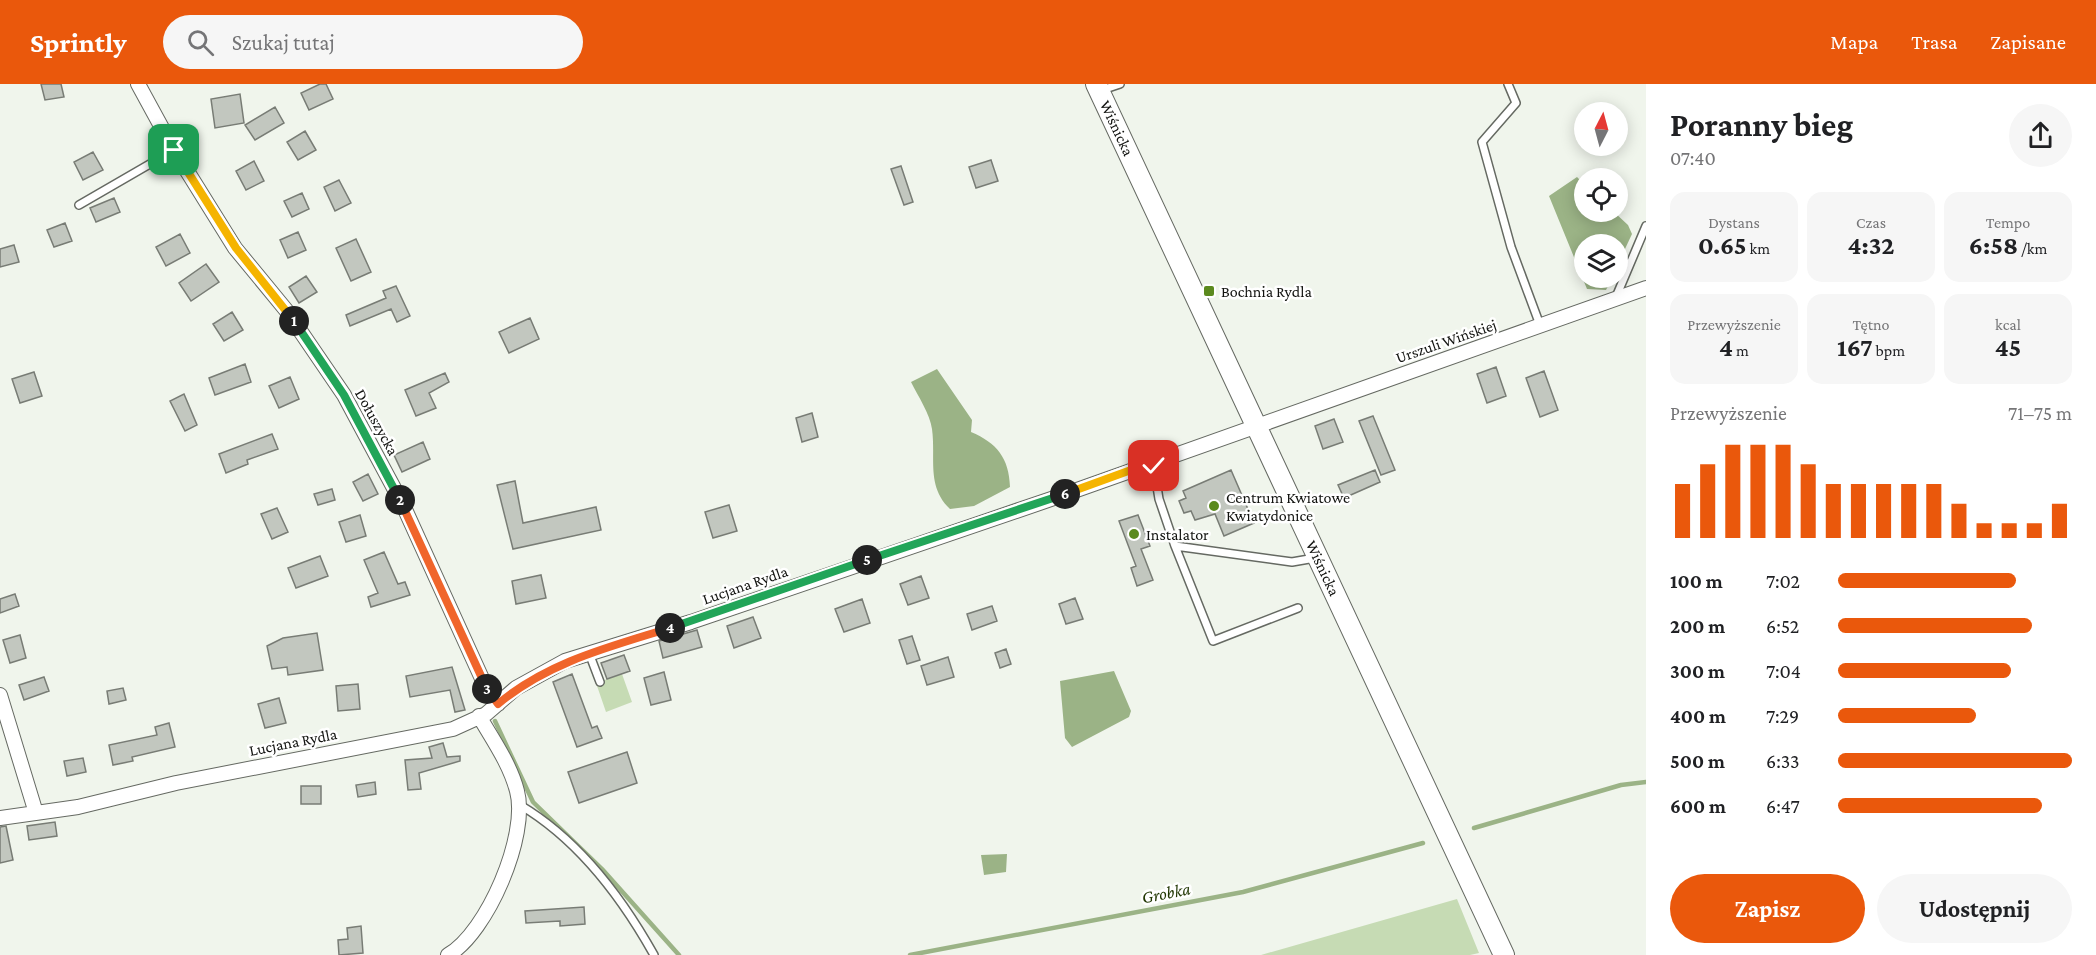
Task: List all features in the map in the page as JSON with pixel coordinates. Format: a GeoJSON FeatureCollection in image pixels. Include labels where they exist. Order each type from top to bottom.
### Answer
{"type":"FeatureCollection","features":[{"type":"Feature","properties":{"kind":"main road","name":"Wiśnicka"},"geometry":{"type":"LineString","coordinates":[[1098,88],[1504,955]]}},
{"type":"Feature","properties":{"kind":"street","name":"Dołuszycka"},"geometry":{"type":"LineString","coordinates":[[138,84],[174,150],[236,248],[286,310],[344,395],[403,505],[489,694],[498,704]]}},
{"type":"Feature","properties":{"kind":"street","name":"Urszuli Wińskiej"},"geometry":{"type":"LineString","coordinates":[[1256,425],[1646,288]]}},
{"type":"Feature","properties":{"kind":"street","name":"Lucjana Rydla"},"geometry":{"type":"LineString","coordinates":[[0,818],[78,807],[187,780],[453,729],[479,716],[498,704],[516,688],[565,661],[691,622],[1256,425]]}},
{"type":"Feature","properties":{"kind":"street"},"geometry":{"type":"LineString","coordinates":[[0,695],[36,813]]}},
{"type":"Feature","properties":{"kind":"street"},"geometry":{"type":"LineString","coordinates":[[448,955],[461,948],[496,897],[511,851],[518,819],[518,793],[508,767],[479,716]]}},
{"type":"Feature","properties":{"kind":"lane"},"geometry":{"type":"LineString","coordinates":[[1098,88],[1120,84]]}},
{"type":"Feature","properties":{"kind":"lane"},"geometry":{"type":"LineString","coordinates":[[1508,84],[1515,103],[1482,142],[1511,247],[1540,325]]}},
{"type":"Feature","properties":{"kind":"lane"},"geometry":{"type":"LineString","coordinates":[[79,205],[174,150]]}},
{"type":"Feature","properties":{"kind":"lane"},"geometry":{"type":"LineString","coordinates":[[1617,297],[1646,226]]}},
{"type":"Feature","properties":{"kind":"lane"},"geometry":{"type":"LineString","coordinates":[[1153,462],[1159,499],[1213,641],[1298,608]]}},
{"type":"Feature","properties":{"kind":"lane"},"geometry":{"type":"LineString","coordinates":[[1175,546],[1292,562],[1318,557]]}},
{"type":"Feature","properties":{"kind":"lane"},"geometry":{"type":"LineString","coordinates":[[589,653],[600,682]]}},
{"type":"Feature","properties":{"kind":"lane"},"geometry":{"type":"LineString","coordinates":[[518,804],[550,823],[600,873],[637,925],[654,955]]}},
{"type":"Feature","properties":{"kind":"shaded area"},"geometry":{"type":"Polygon","coordinates":[[[1574,179],[1574,222],[1625,222],[1632,234],[1628,243],[1628,234],[1574,234],[1574,257],[1549,196],[1574,179]]]}},
{"type":"Feature","properties":{"kind":"shaded area"},"geometry":{"type":"Polygon","coordinates":[[[1587,288],[1607,288],[1606,290],[1587,288]]]}},
{"type":"Feature","properties":{"kind":"shaded area"},"geometry":{"type":"Polygon","coordinates":[[[937,369],[972,420],[971,432],[995,447],[1007,468],[1010,487],[974,506],[950,509],[942,500],[935,481],[931,423],[911,382],[937,369]]]}},
{"type":"Feature","properties":{"kind":"shaded area"},"geometry":{"type":"Polygon","coordinates":[[[1114,671],[1131,711],[1129,717],[1072,747],[1065,738],[1060,681],[1114,671]]]}},
{"type":"Feature","properties":{"kind":"shaded area"},"geometry":{"type":"Polygon","coordinates":[[[622,674],[632,702],[606,712],[596,683],[622,674]]]}},
{"type":"Feature","properties":{"kind":"shaded area"},"geometry":{"type":"Polygon","coordinates":[[[1007,854],[1006,872],[984,875],[981,855],[1007,854]]]}},
{"type":"Feature","properties":{"kind":"shaded area"},"geometry":{"type":"Polygon","coordinates":[[[1457,899],[1479,953],[1470,955],[1261,955],[1457,899]]]}},
{"type":"Feature","properties":{"kind":"building"},"geometry":{"type":"Polygon","coordinates":[[[41,84],[61,84],[64,97],[45,100],[41,84]]]}},
{"type":"Feature","properties":{"kind":"building"},"geometry":{"type":"Polygon","coordinates":[[[320,84],[326,84],[333,99],[309,110],[301,93],[320,84]]]}},
{"type":"Feature","properties":{"kind":"building"},"geometry":{"type":"Polygon","coordinates":[[[240,94],[244,123],[215,128],[211,99],[240,94]]]}},
{"type":"Feature","properties":{"kind":"building"},"geometry":{"type":"Polygon","coordinates":[[[275,107],[284,123],[255,140],[245,125],[275,107]]]}},
{"type":"Feature","properties":{"kind":"building"},"geometry":{"type":"Polygon","coordinates":[[[305,131],[316,150],[298,160],[287,142],[305,131]]]}},
{"type":"Feature","properties":{"kind":"building"},"geometry":{"type":"Polygon","coordinates":[[[93,152],[103,170],[83,180],[74,162],[93,152]]]}},
{"type":"Feature","properties":{"kind":"building"},"geometry":{"type":"Polygon","coordinates":[[[991,160],[998,181],[976,188],[969,167],[991,160]]]}},
{"type":"Feature","properties":{"kind":"building"},"geometry":{"type":"Polygon","coordinates":[[[254,161],[264,181],[246,190],[236,171],[254,161]]]}},
{"type":"Feature","properties":{"kind":"building"},"geometry":{"type":"Polygon","coordinates":[[[901,166],[913,202],[904,205],[891,169],[901,166]]]}},
{"type":"Feature","properties":{"kind":"building"},"geometry":{"type":"Polygon","coordinates":[[[339,180],[351,203],[335,211],[324,187],[339,180]]]}},
{"type":"Feature","properties":{"kind":"building"},"geometry":{"type":"Polygon","coordinates":[[[302,193],[309,209],[292,217],[284,201],[302,193]]]}},
{"type":"Feature","properties":{"kind":"building"},"geometry":{"type":"Polygon","coordinates":[[[114,198],[120,212],[96,222],[90,208],[114,198]]]}},
{"type":"Feature","properties":{"kind":"building"},"geometry":{"type":"Polygon","coordinates":[[[65,223],[72,241],[54,247],[47,230],[65,223]]]}},
{"type":"Feature","properties":{"kind":"building"},"geometry":{"type":"Polygon","coordinates":[[[298,232],[306,250],[288,258],[280,240],[298,232]]]}},
{"type":"Feature","properties":{"kind":"building"},"geometry":{"type":"Polygon","coordinates":[[[180,234],[190,253],[166,266],[156,247],[180,234]]]}},
{"type":"Feature","properties":{"kind":"building"},"geometry":{"type":"Polygon","coordinates":[[[356,239],[371,272],[351,281],[336,248],[356,239]]]}},
{"type":"Feature","properties":{"kind":"building"},"geometry":{"type":"Polygon","coordinates":[[[14,245],[19,262],[0,267],[0,249],[14,245]]]}},
{"type":"Feature","properties":{"kind":"building"},"geometry":{"type":"Polygon","coordinates":[[[206,264],[219,282],[191,301],[179,283],[206,264]]]}},
{"type":"Feature","properties":{"kind":"building"},"geometry":{"type":"Polygon","coordinates":[[[306,276],[317,292],[299,303],[289,287],[306,276]]]}},
{"type":"Feature","properties":{"kind":"building"},"geometry":{"type":"Polygon","coordinates":[[[396,286],[410,316],[397,322],[391,309],[350,326],[346,315],[386,298],[383,291],[396,286]]]}},
{"type":"Feature","properties":{"kind":"building"},"geometry":{"type":"Polygon","coordinates":[[[232,312],[243,330],[224,341],[213,324],[232,312]]]}},
{"type":"Feature","properties":{"kind":"building"},"geometry":{"type":"Polygon","coordinates":[[[530,318],[539,339],[509,353],[499,332],[530,318]]]}},
{"type":"Feature","properties":{"kind":"building"},"geometry":{"type":"Polygon","coordinates":[[[245,364],[251,382],[215,395],[209,378],[245,364]]]}},
{"type":"Feature","properties":{"kind":"building"},"geometry":{"type":"Polygon","coordinates":[[[1496,367],[1506,396],[1487,403],[1477,374],[1496,367]]]}},
{"type":"Feature","properties":{"kind":"building"},"geometry":{"type":"Polygon","coordinates":[[[1544,371],[1558,410],[1540,417],[1526,378],[1544,371]]]}},
{"type":"Feature","properties":{"kind":"building"},"geometry":{"type":"Polygon","coordinates":[[[34,372],[42,396],[20,403],[12,379],[34,372]]]}},
{"type":"Feature","properties":{"kind":"building"},"geometry":{"type":"Polygon","coordinates":[[[445,373],[449,382],[429,393],[436,408],[416,416],[405,390],[445,373]]]}},
{"type":"Feature","properties":{"kind":"building"},"geometry":{"type":"Polygon","coordinates":[[[290,377],[299,399],[279,408],[269,386],[290,377]]]}},
{"type":"Feature","properties":{"kind":"building"},"geometry":{"type":"Polygon","coordinates":[[[184,394],[197,425],[185,431],[170,401],[184,394]]]}},
{"type":"Feature","properties":{"kind":"building"},"geometry":{"type":"Polygon","coordinates":[[[812,413],[818,437],[802,442],[796,418],[812,413]]]}},
{"type":"Feature","properties":{"kind":"building"},"geometry":{"type":"Polygon","coordinates":[[[1373,416],[1395,470],[1381,475],[1359,421],[1373,416]]]}},
{"type":"Feature","properties":{"kind":"building"},"geometry":{"type":"Polygon","coordinates":[[[1334,419],[1343,442],[1323,449],[1315,426],[1334,419]]]}},
{"type":"Feature","properties":{"kind":"building"},"geometry":{"type":"Polygon","coordinates":[[[272,434],[278,449],[247,460],[248,464],[226,473],[219,454],[272,434]]]}},
{"type":"Feature","properties":{"kind":"building"},"geometry":{"type":"Polygon","coordinates":[[[423,442],[430,459],[402,472],[394,455],[423,442]]]}},
{"type":"Feature","properties":{"kind":"building","name":"Centrum Kwiatowe Kwiatydonice"},"geometry":{"type":"Polygon","coordinates":[[[1231,470],[1254,523],[1224,536],[1215,514],[1195,520],[1191,511],[1184,513],[1179,501],[1186,498],[1183,491],[1231,470]]]}},
{"type":"Feature","properties":{"kind":"building"},"geometry":{"type":"Polygon","coordinates":[[[1375,470],[1380,482],[1344,498],[1338,485],[1375,470]]]}},
{"type":"Feature","properties":{"kind":"building"},"geometry":{"type":"Polygon","coordinates":[[[368,474],[378,494],[363,501],[353,482],[368,474]]]}},
{"type":"Feature","properties":{"kind":"building"},"geometry":{"type":"Polygon","coordinates":[[[515,481],[523,523],[596,507],[601,530],[513,549],[497,485],[515,481]]]}},
{"type":"Feature","properties":{"kind":"building"},"geometry":{"type":"Polygon","coordinates":[[[332,489],[335,500],[318,505],[314,494],[332,489]]]}},
{"type":"Feature","properties":{"kind":"building"},"geometry":{"type":"Polygon","coordinates":[[[729,505],[737,531],[713,538],[705,512],[729,505]]]}},
{"type":"Feature","properties":{"kind":"building"},"geometry":{"type":"Polygon","coordinates":[[[277,508],[288,532],[272,539],[261,514],[277,508]]]}},
{"type":"Feature","properties":{"kind":"building"},"geometry":{"type":"Polygon","coordinates":[[[360,515],[366,536],[346,542],[339,522],[360,515]]]}},
{"type":"Feature","properties":{"kind":"building"},"geometry":{"type":"Polygon","coordinates":[[[1138,515],[1150,546],[1141,549],[1153,580],[1137,586],[1131,568],[1136,566],[1119,521],[1138,515]]]}},
{"type":"Feature","properties":{"kind":"building"},"geometry":{"type":"Polygon","coordinates":[[[384,552],[398,584],[405,582],[410,595],[371,607],[368,597],[378,593],[364,560],[384,552]]]}},
{"type":"Feature","properties":{"kind":"building"},"geometry":{"type":"Polygon","coordinates":[[[320,556],[328,576],[296,588],[288,568],[320,556]]]}},
{"type":"Feature","properties":{"kind":"building"},"geometry":{"type":"Polygon","coordinates":[[[541,575],[546,598],[516,604],[512,581],[541,575]]]}},
{"type":"Feature","properties":{"kind":"building"},"geometry":{"type":"Polygon","coordinates":[[[921,576],[929,598],[908,605],[900,584],[921,576]]]}},
{"type":"Feature","properties":{"kind":"building"},"geometry":{"type":"Polygon","coordinates":[[[15,594],[19,606],[0,613],[0,599],[15,594]]]}},
{"type":"Feature","properties":{"kind":"building"},"geometry":{"type":"Polygon","coordinates":[[[1075,598],[1083,619],[1066,624],[1059,604],[1075,598]]]}},
{"type":"Feature","properties":{"kind":"building"},"geometry":{"type":"Polygon","coordinates":[[[862,599],[870,623],[844,632],[835,609],[862,599]]]}},
{"type":"Feature","properties":{"kind":"building"},"geometry":{"type":"Polygon","coordinates":[[[992,606],[997,621],[972,630],[967,614],[992,606]]]}},
{"type":"Feature","properties":{"kind":"building"},"geometry":{"type":"Polygon","coordinates":[[[753,617],[761,638],[734,648],[727,626],[753,617]]]}},
{"type":"Feature","properties":{"kind":"building"},"geometry":{"type":"Polygon","coordinates":[[[697,630],[702,647],[663,658],[659,641],[697,630]]]}},
{"type":"Feature","properties":{"kind":"building"},"geometry":{"type":"Polygon","coordinates":[[[317,633],[323,670],[288,675],[287,667],[272,669],[267,646],[283,638],[317,633]]]}},
{"type":"Feature","properties":{"kind":"building"},"geometry":{"type":"Polygon","coordinates":[[[20,635],[26,658],[10,663],[3,640],[20,635]]]}},
{"type":"Feature","properties":{"kind":"building"},"geometry":{"type":"Polygon","coordinates":[[[912,636],[920,660],[907,664],[899,640],[912,636]]]}},
{"type":"Feature","properties":{"kind":"building"},"geometry":{"type":"Polygon","coordinates":[[[1006,649],[1011,664],[1000,668],[995,653],[1006,649]]]}},
{"type":"Feature","properties":{"kind":"building"},"geometry":{"type":"Polygon","coordinates":[[[624,655],[630,671],[607,679],[601,663],[624,655]]]}},
{"type":"Feature","properties":{"kind":"building"},"geometry":{"type":"Polygon","coordinates":[[[948,657],[954,677],[927,685],[921,666],[948,657]]]}},
{"type":"Feature","properties":{"kind":"building"},"geometry":{"type":"Polygon","coordinates":[[[452,667],[465,710],[455,712],[450,690],[410,697],[406,676],[452,667]]]}},
{"type":"Feature","properties":{"kind":"building"},"geometry":{"type":"Polygon","coordinates":[[[664,672],[671,700],[651,705],[644,678],[664,672]]]}},
{"type":"Feature","properties":{"kind":"building"},"geometry":{"type":"Polygon","coordinates":[[[572,674],[592,728],[597,726],[602,738],[577,747],[553,682],[572,674]]]}},
{"type":"Feature","properties":{"kind":"building"},"geometry":{"type":"Polygon","coordinates":[[[44,677],[49,691],[24,700],[19,685],[44,677]]]}},
{"type":"Feature","properties":{"kind":"building"},"geometry":{"type":"Polygon","coordinates":[[[358,684],[360,709],[338,711],[336,686],[358,684]]]}},
{"type":"Feature","properties":{"kind":"building"},"geometry":{"type":"Polygon","coordinates":[[[123,688],[126,700],[109,704],[107,691],[123,688]]]}},
{"type":"Feature","properties":{"kind":"building"},"geometry":{"type":"Polygon","coordinates":[[[279,698],[286,723],[265,728],[258,704],[279,698]]]}},
{"type":"Feature","properties":{"kind":"building"},"geometry":{"type":"Polygon","coordinates":[[[169,723],[175,747],[132,757],[133,761],[113,765],[109,745],[157,735],[155,727],[169,723]]]}},
{"type":"Feature","properties":{"kind":"building"},"geometry":{"type":"Polygon","coordinates":[[[443,743],[447,757],[460,756],[460,761],[419,773],[421,789],[408,790],[405,760],[432,758],[429,747],[443,743]]]}},
{"type":"Feature","properties":{"kind":"building"},"geometry":{"type":"Polygon","coordinates":[[[627,752],[637,783],[579,803],[568,772],[627,752]]]}},
{"type":"Feature","properties":{"kind":"building"},"geometry":{"type":"Polygon","coordinates":[[[83,758],[86,772],[67,776],[64,761],[83,758]]]}},
{"type":"Feature","properties":{"kind":"building"},"geometry":{"type":"Polygon","coordinates":[[[375,782],[376,794],[358,797],[356,785],[375,782]]]}},
{"type":"Feature","properties":{"kind":"building"},"geometry":{"type":"Polygon","coordinates":[[[301,786],[321,786],[321,804],[301,804],[301,786]]]}},
{"type":"Feature","properties":{"kind":"building"},"geometry":{"type":"Polygon","coordinates":[[[55,822],[57,836],[29,840],[27,826],[55,822]]]}},
{"type":"Feature","properties":{"kind":"building"},"geometry":{"type":"Polygon","coordinates":[[[6,826],[13,860],[0,863],[0,827],[6,826]]]}},
{"type":"Feature","properties":{"kind":"building"},"geometry":{"type":"Polygon","coordinates":[[[584,907],[585,924],[560,926],[560,921],[526,923],[525,911],[584,907]]]}},
{"type":"Feature","properties":{"kind":"building"},"geometry":{"type":"Polygon","coordinates":[[[361,926],[363,953],[339,955],[338,940],[348,939],[347,928],[361,926]]]}},
{"type":"Feature","properties":{"kind":"waterway"},"geometry":{"type":"LineString","coordinates":[[495,721],[533,802],[602,869],[679,955]]}},
{"type":"Feature","properties":{"kind":"waterway","name":"Grobka"},"geometry":{"type":"LineString","coordinates":[[1474,828],[1621,785],[1646,782]]}},
{"type":"Feature","properties":{"kind":"waterway","name":"Grobka"},"geometry":{"type":"LineString","coordinates":[[910,955],[1243,892],[1423,843]]}},
{"type":"Feature","properties":{"kind":"place","name":"Bochnia Rydla"},"geometry":{"type":"Point","coordinates":[1209,291]}},
{"type":"Feature","properties":{"kind":"place","name":"Centrum Kwiatowe Kwiatydonice"},"geometry":{"type":"Point","coordinates":[1214,506]}},
{"type":"Feature","properties":{"kind":"place","name":"Instalator"},"geometry":{"type":"Point","coordinates":[1134,534]}},
{"type":"Feature","properties":{"kind":"route"},"geometry":{"type":"LineString","coordinates":[[174,150],[236,248],[286,310],[344,395],[403,505],[489,694],[498,704],[516,688],[565,661],[691,622],[1153,462],[1154,466]]}}]}
